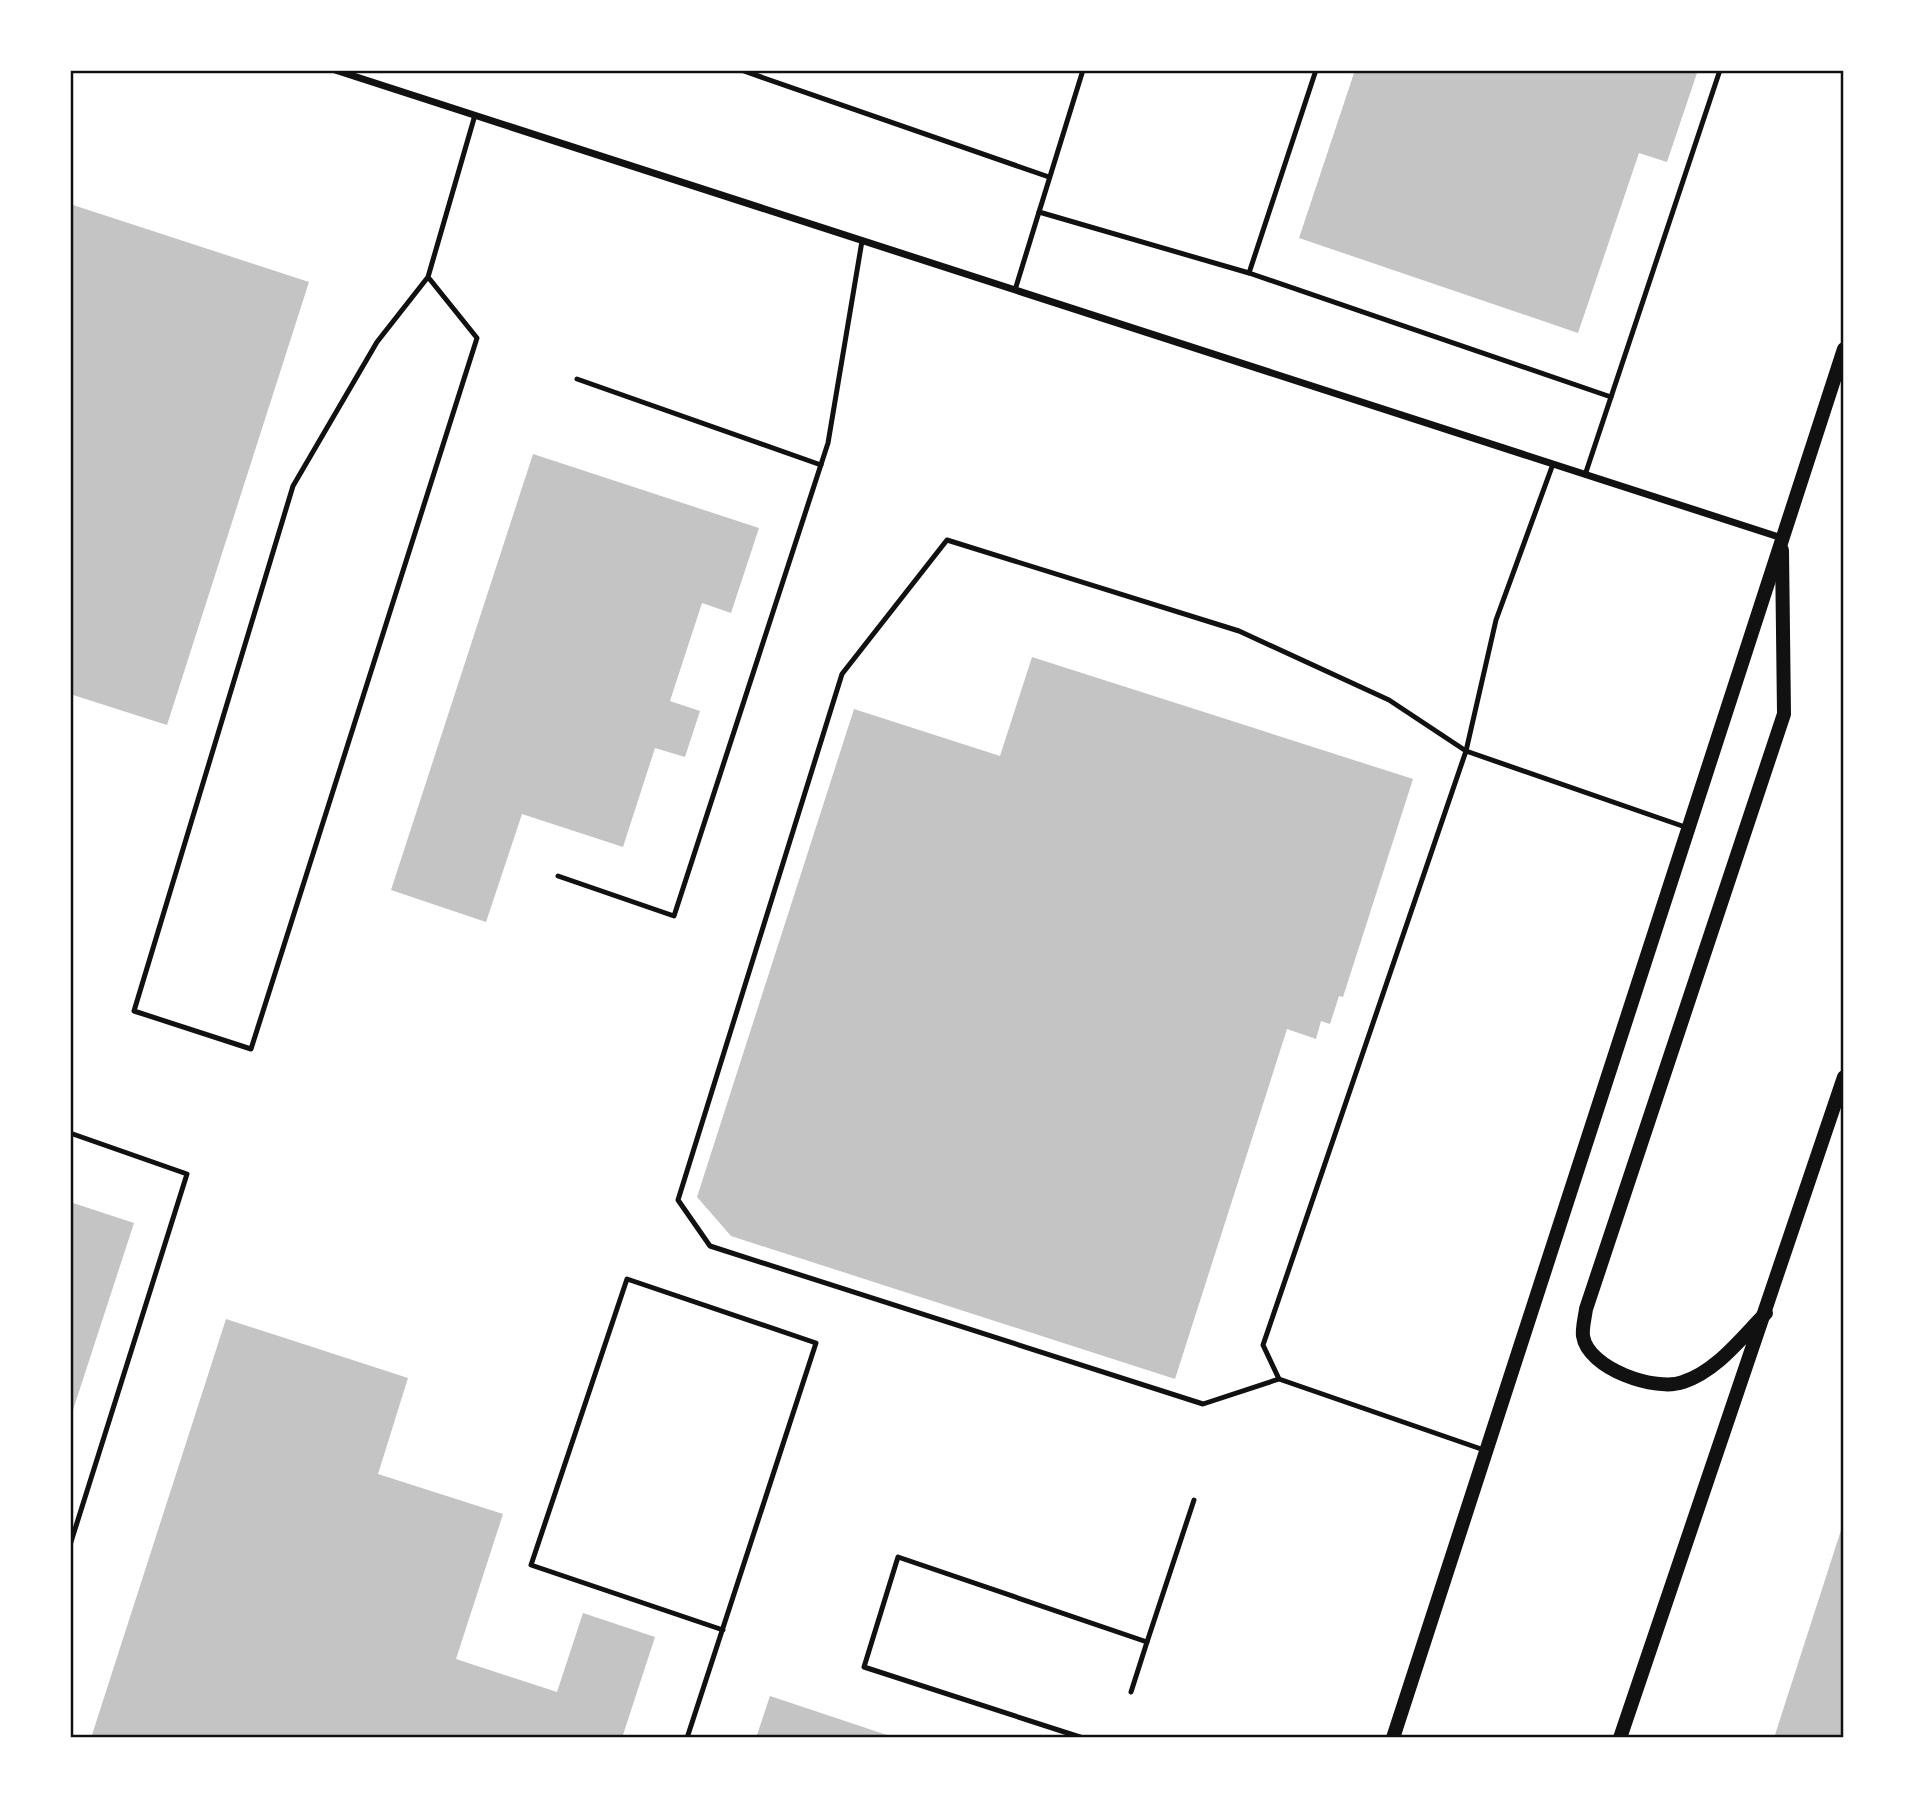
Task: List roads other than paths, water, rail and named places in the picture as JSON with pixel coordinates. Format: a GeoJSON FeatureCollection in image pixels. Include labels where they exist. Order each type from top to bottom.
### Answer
{"type":"FeatureCollection","features":[{"type":"Feature","properties":{"kind":"main road"},"geometry":{"type":"LineString","coordinates":[[1393,1738],[1844,349]]}},
{"type":"Feature","properties":{"kind":"main road"},"geometry":{"type":"LineString","coordinates":[[1766,1313],[1707,1370],[1682,1383],[1653,1385],[1622,1374],[1597,1359],[1583,1337],[1586,1309],[1784,714],[1782,538]]}},
{"type":"Feature","properties":{"kind":"main road"},"geometry":{"type":"LineString","coordinates":[[1620,1738],[1844,1077]]}},
{"type":"Feature","properties":{"kind":"street"},"geometry":{"type":"LineString","coordinates":[[335,70],[1782,538]]}},
{"type":"Feature","properties":{"kind":"lane"},"geometry":{"type":"LineString","coordinates":[[741,70],[1049,177]]}},
{"type":"Feature","properties":{"kind":"lane"},"geometry":{"type":"LineString","coordinates":[[1015,290],[1083,70]]}},
{"type":"Feature","properties":{"kind":"lane"},"geometry":{"type":"LineString","coordinates":[[1249,273],[1315,70]]}},
{"type":"Feature","properties":{"kind":"lane"},"geometry":{"type":"LineString","coordinates":[[1586,475],[1720,70]]}},
{"type":"Feature","properties":{"kind":"lane"},"geometry":{"type":"LineString","coordinates":[[428,277],[477,338],[251,1049],[134,1012],[293,486],[377,342],[428,277],[475,115]]}},
{"type":"Feature","properties":{"kind":"lane"},"geometry":{"type":"LineString","coordinates":[[1039,212],[1249,273],[1611,397]]}},
{"type":"Feature","properties":{"kind":"lane"},"geometry":{"type":"LineString","coordinates":[[558,876],[674,916],[828,443],[862,241]]}},
{"type":"Feature","properties":{"kind":"lane"},"geometry":{"type":"LineString","coordinates":[[577,379],[821,465]]}},
{"type":"Feature","properties":{"kind":"lane"},"geometry":{"type":"LineString","coordinates":[[1279,1379],[1263,1345],[1466,751],[1496,620],[1553,464]]}},
{"type":"Feature","properties":{"kind":"lane"},"geometry":{"type":"LineString","coordinates":[[1487,1451],[1279,1379],[1203,1404],[710,1246],[678,1200],[842,674],[947,540],[1239,631],[1389,700],[1466,751],[1688,828]]}},
{"type":"Feature","properties":{"kind":"lane"},"geometry":{"type":"LineString","coordinates":[[70,1133],[187,1174],[70,1545]]}},
{"type":"Feature","properties":{"kind":"lane"},"geometry":{"type":"LineString","coordinates":[[687,1738],[723,1630],[816,1343],[627,1279],[531,1565],[723,1630]]}},
{"type":"Feature","properties":{"kind":"lane"},"geometry":{"type":"LineString","coordinates":[[1131,1692],[1194,1500]]}},
{"type":"Feature","properties":{"kind":"lane"},"geometry":{"type":"LineString","coordinates":[[1083,1738],[864,1667],[898,1557],[1147,1642]]}}]}
